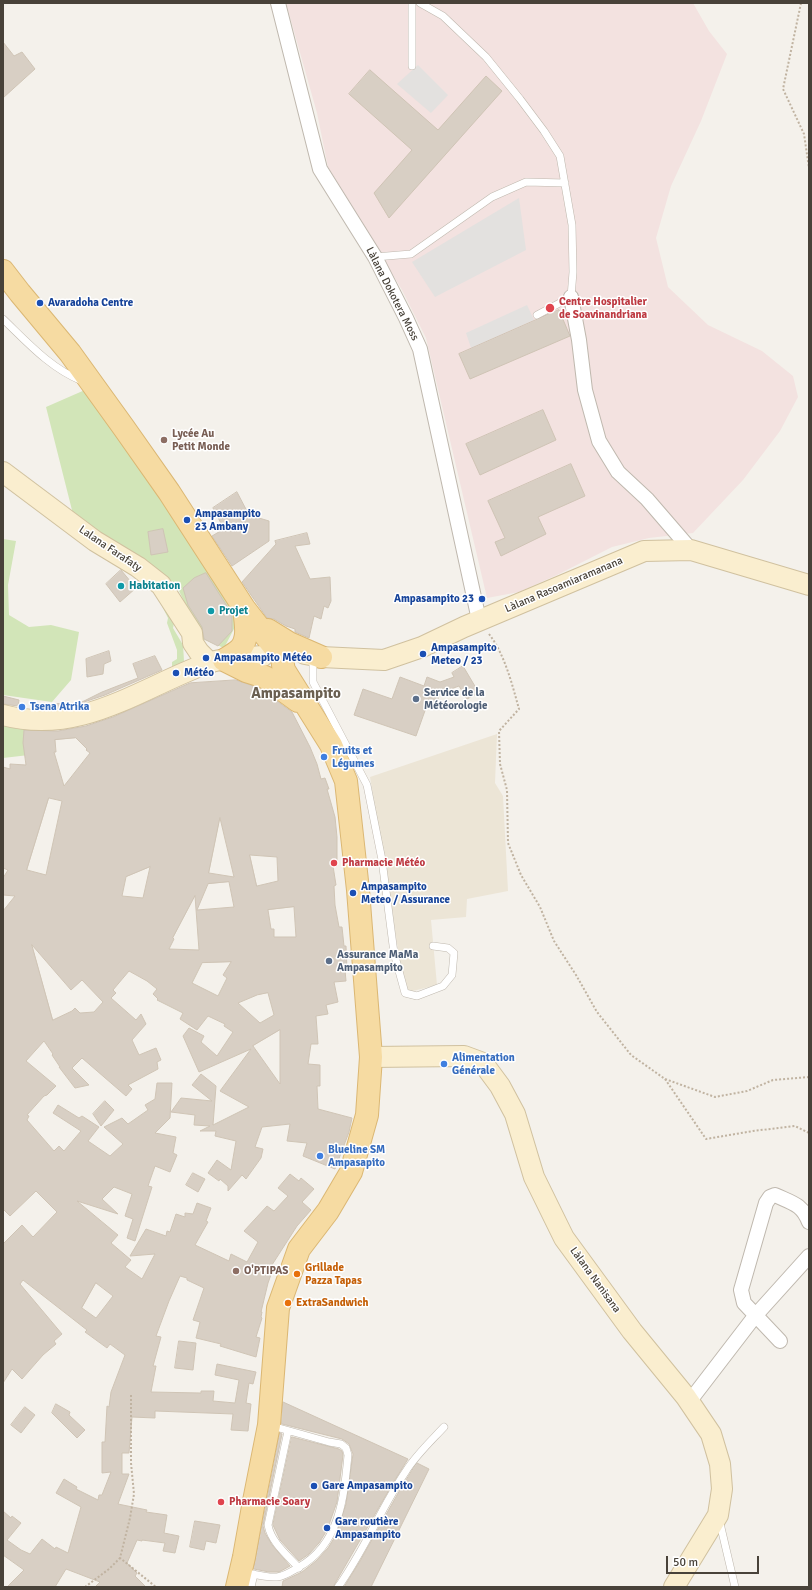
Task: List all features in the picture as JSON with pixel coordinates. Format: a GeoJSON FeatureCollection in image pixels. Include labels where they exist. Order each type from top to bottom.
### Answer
{"type":"FeatureCollection","features":[{"type":"Feature","properties":{"kind":"main road"},"geometry":{"type":"LineString","coordinates":[[3,271],[70,353],[169,492],[244,608],[272,658],[331,745],[346,782],[358,890],[371,1057],[367,1115],[351,1172],[328,1211],[299,1249],[278,1308],[278,1428],[246,1580]]}},
{"type":"Feature","properties":{"kind":"main road"},"geometry":{"type":"LineString","coordinates":[[244,608],[269,631],[317,660],[301,670],[298,679],[297,690],[307,708]]}},
{"type":"Feature","properties":{"kind":"main road"},"geometry":{"type":"LineString","coordinates":[[217,661],[240,649],[245,641],[246,630],[244,608]]}},
{"type":"Feature","properties":{"kind":"main road"},"geometry":{"type":"LineString","coordinates":[[217,661],[265,677],[307,708]]}},
{"type":"Feature","properties":{"kind":"street","name":"Làlana Dokotera Moss"},"geometry":{"type":"LineString","coordinates":[[278,3],[320,169],[375,258],[406,318],[420,350],[479,620]]}},
{"type":"Feature","properties":{"kind":"street"},"geometry":{"type":"LineString","coordinates":[[572,297],[585,390],[599,441],[618,472],[647,499],[691,550]]}},
{"type":"Feature","properties":{"kind":"street","name":"Lalana Farafaty"},"geometry":{"type":"LineString","coordinates":[[3,472],[91,537],[138,567],[161,585],[192,633],[193,643],[199,652],[217,661]]}},
{"type":"Feature","properties":{"kind":"street","name":"Làlana Rasoamiaramanana"},"geometry":{"type":"LineString","coordinates":[[217,661],[272,658],[384,660],[422,647],[479,620],[644,551],[691,550],[809,585]]}},
{"type":"Feature","properties":{"kind":"street"},"geometry":{"type":"LineString","coordinates":[[3,715],[46,721],[87,714],[217,661]]}},
{"type":"Feature","properties":{"kind":"street","name":"Làlana Nanisana"},"geometry":{"type":"LineString","coordinates":[[371,1057],[464,1056],[483,1063],[500,1086],[515,1114],[534,1177],[564,1238],[632,1331],[689,1402],[711,1434],[720,1464],[722,1489],[718,1514],[674,1587]]}},
{"type":"Feature","properties":{"kind":"street"},"geometry":{"type":"LineString","coordinates":[[780,1341],[744,1303],[741,1290],[766,1203],[770,1197],[775,1195],[799,1206],[805,1212],[809,1222]]}},
{"type":"Feature","properties":{"kind":"street"},"geometry":{"type":"LineString","coordinates":[[689,1402],[755,1316],[809,1256]]}},
{"type":"Feature","properties":{"kind":"lane"},"geometry":{"type":"LineString","coordinates":[[412,3],[412,66]]}},
{"type":"Feature","properties":{"kind":"lane"},"geometry":{"type":"LineString","coordinates":[[420,3],[443,16],[486,57],[544,131],[560,156],[572,225],[572,297],[537,315]]}},
{"type":"Feature","properties":{"kind":"lane"},"geometry":{"type":"LineString","coordinates":[[375,258],[411,254],[492,197],[526,182],[565,183]]}},
{"type":"Feature","properties":{"kind":"lane"},"geometry":{"type":"LineString","coordinates":[[3,319],[44,359],[72,377],[94,386]]}},
{"type":"Feature","properties":{"kind":"lane"},"geometry":{"type":"LineString","coordinates":[[317,660],[313,682],[336,719],[366,785],[382,860],[394,953],[405,993],[417,996],[444,986],[452,975],[454,953],[448,948],[433,946]]}},
{"type":"Feature","properties":{"kind":"lane"},"geometry":{"type":"LineString","coordinates":[[338,1587],[352,1566],[406,1470],[444,1427]]}},
{"type":"Feature","properties":{"kind":"lane"},"geometry":{"type":"LineString","coordinates":[[246,1580],[277,1577],[287,1574],[299,1568],[308,1562],[322,1547],[333,1530],[340,1514],[348,1455],[346,1448],[341,1444],[278,1428],[268,1525],[269,1532],[274,1540],[299,1568]]}},
{"type":"Feature","properties":{"kind":"lane"},"geometry":{"type":"LineString","coordinates":[[718,1514],[736,1587]]}},
{"type":"Feature","properties":{"kind":"path"},"geometry":{"type":"LineString","coordinates":[[800,3],[783,89],[804,134],[809,168]]}},
{"type":"Feature","properties":{"kind":"path"},"geometry":{"type":"LineString","coordinates":[[479,620],[495,641],[511,679],[519,709],[499,731],[500,764],[507,790],[508,843],[521,875],[540,907],[554,941],[576,975],[597,1012],[631,1055],[665,1079],[715,1097],[747,1091],[773,1080],[809,1077]]}},
{"type":"Feature","properties":{"kind":"path"},"geometry":{"type":"LineString","coordinates":[[665,1079],[706,1139],[795,1126],[809,1133]]}},
{"type":"Feature","properties":{"kind":"path"},"geometry":{"type":"LineString","coordinates":[[85,1587],[109,1569],[120,1558],[128,1530],[134,1494],[131,1463],[131,1395]]}},
{"type":"Feature","properties":{"kind":"path"},"geometry":{"type":"LineString","coordinates":[[120,1558],[156,1587]]}},
{"type":"Feature","properties":{"kind":"shaded area","name":"Centre Hospitalier de Soavinandriana"},"geometry":{"type":"Polygon","coordinates":[[[286,3],[693,3],[709,31],[727,54],[701,121],[671,186],[656,238],[668,287],[708,325],[762,351],[793,376],[798,397],[780,431],[743,480],[693,533],[649,538],[612,547],[557,575],[519,592],[487,598],[426,338],[402,290],[328,167],[317,113],[286,3]]]}},
{"type":"Feature","properties":{"kind":"shaded area"},"geometry":{"type":"Polygon","coordinates":[[[418,65],[448,95],[431,113],[397,84],[418,65]]]}},
{"type":"Feature","properties":{"kind":"shaded area"},"geometry":{"type":"Polygon","coordinates":[[[519,198],[526,250],[435,297],[412,262],[519,198]]]}},
{"type":"Feature","properties":{"kind":"shaded area"},"geometry":{"type":"Polygon","coordinates":[[[527,305],[534,320],[471,348],[466,333],[527,305]]]}},
{"type":"Feature","properties":{"kind":"shaded area"},"geometry":{"type":"Polygon","coordinates":[[[497,734],[495,783],[503,796],[508,891],[467,899],[466,917],[431,920],[437,985],[405,993],[370,777],[497,734]]]}},
{"type":"Feature","properties":{"kind":"green space"},"geometry":{"type":"Polygon","coordinates":[[[94,386],[230,601],[236,625],[224,648],[203,639],[175,583],[76,526],[46,407],[94,386]]]}},
{"type":"Feature","properties":{"kind":"green space"},"geometry":{"type":"Polygon","coordinates":[[[3,539],[16,541],[8,585],[9,615],[29,627],[51,625],[79,632],[71,680],[52,702],[3,695],[3,539]]]}},
{"type":"Feature","properties":{"kind":"green space"},"geometry":{"type":"Polygon","coordinates":[[[163,599],[175,619],[173,628],[183,645],[184,661],[172,670],[172,662],[177,659],[177,650],[167,623],[168,618],[161,604],[163,599]]]}},
{"type":"Feature","properties":{"kind":"green space"},"geometry":{"type":"Polygon","coordinates":[[[3,717],[39,727],[29,755],[3,758],[3,717]]]}},
{"type":"Feature","properties":{"kind":"building"},"geometry":{"type":"Polygon","coordinates":[[[3,42],[14,56],[22,52],[35,69],[3,98],[3,42]]]}},
{"type":"Feature","properties":{"kind":"building"},"geometry":{"type":"Polygon","coordinates":[[[370,70],[438,130],[486,76],[502,91],[389,218],[374,193],[412,150],[349,94],[370,70]]]}},
{"type":"Feature","properties":{"kind":"building"},"geometry":{"type":"Polygon","coordinates":[[[559,310],[570,336],[470,379],[459,354],[559,310]]]}},
{"type":"Feature","properties":{"kind":"building"},"geometry":{"type":"Polygon","coordinates":[[[543,410],[556,440],[480,475],[466,444],[543,410]]]}},
{"type":"Feature","properties":{"kind":"building"},"geometry":{"type":"Polygon","coordinates":[[[571,464],[585,496],[538,517],[546,534],[501,556],[495,542],[505,538],[488,501],[571,464]]]}},
{"type":"Feature","properties":{"kind":"building"},"geometry":{"type":"Polygon","coordinates":[[[237,492],[249,515],[269,521],[269,541],[232,566],[212,536],[224,529],[213,508],[237,492]]]}},
{"type":"Feature","properties":{"kind":"building","name":"Habitation"},"geometry":{"type":"Polygon","coordinates":[[[163,529],[168,552],[151,555],[148,532],[163,529]]]}},
{"type":"Feature","properties":{"kind":"building"},"geometry":{"type":"Polygon","coordinates":[[[307,533],[310,544],[295,546],[310,579],[330,577],[331,601],[328,608],[324,606],[321,619],[314,616],[309,638],[295,632],[295,629],[274,619],[267,618],[242,582],[276,544],[275,541],[307,533]]]}},
{"type":"Feature","properties":{"kind":"building","name":"Habitation"},"geometry":{"type":"Polygon","coordinates":[[[121,570],[136,588],[120,602],[106,584],[121,570]]]}},
{"type":"Feature","properties":{"kind":"building","name":"Projet"},"geometry":{"type":"Polygon","coordinates":[[[206,573],[232,614],[232,631],[218,646],[204,639],[202,627],[188,605],[183,588],[194,578],[206,573]]]}},
{"type":"Feature","properties":{"kind":"building"},"geometry":{"type":"Polygon","coordinates":[[[109,651],[111,661],[104,664],[103,674],[87,677],[86,659],[109,651]]]}},
{"type":"Feature","properties":{"kind":"building"},"geometry":{"type":"Polygon","coordinates":[[[155,656],[162,670],[105,695],[81,703],[57,708],[46,708],[45,704],[80,703],[102,692],[138,678],[133,664],[155,656]]]}},
{"type":"Feature","properties":{"kind":"building"},"geometry":{"type":"Polygon","coordinates":[[[463,666],[479,693],[467,699],[459,686],[440,693],[435,707],[427,705],[416,736],[354,715],[363,689],[392,699],[400,677],[424,686],[427,677],[440,682],[454,677],[452,673],[463,666]]]}},
{"type":"Feature","properties":{"kind":"building"},"geometry":{"type":"Polygon","coordinates":[[[236,680],[259,688],[292,712],[310,747],[321,779],[325,778],[335,817],[337,866],[333,866],[336,885],[334,886],[335,905],[339,927],[342,927],[344,946],[346,946],[347,970],[345,970],[346,981],[334,982],[338,1002],[326,1005],[328,1014],[316,1016],[318,1044],[311,1044],[308,1064],[320,1065],[320,1086],[317,1086],[318,1109],[352,1118],[349,1132],[335,1169],[303,1156],[307,1143],[287,1141],[290,1124],[262,1127],[255,1147],[263,1149],[261,1158],[246,1179],[242,1175],[228,1191],[228,1186],[220,1179],[219,1181],[208,1173],[217,1160],[231,1170],[236,1141],[215,1136],[216,1131],[200,1131],[210,1126],[194,1125],[195,1115],[171,1112],[181,1098],[212,1101],[192,1085],[201,1074],[216,1086],[213,1125],[249,1107],[220,1091],[251,1049],[199,1072],[183,1036],[189,1028],[204,1036],[201,1042],[217,1056],[233,1032],[224,1026],[225,1024],[208,1016],[197,1030],[180,1019],[183,1013],[157,1000],[158,999],[153,994],[157,989],[147,981],[129,971],[113,990],[116,993],[111,998],[136,1020],[141,1014],[146,1024],[132,1040],[139,1055],[156,1048],[161,1060],[157,1062],[158,1069],[128,1085],[132,1089],[126,1096],[82,1058],[72,1068],[89,1085],[75,1088],[59,1067],[52,1055],[53,1054],[44,1041],[26,1061],[56,1086],[44,1096],[27,1115],[29,1116],[27,1120],[54,1151],[59,1146],[64,1151],[81,1131],[53,1113],[58,1105],[79,1118],[82,1116],[99,1127],[88,1141],[110,1156],[123,1144],[104,1127],[122,1118],[128,1124],[148,1110],[145,1105],[155,1099],[157,1083],[172,1083],[170,1118],[155,1133],[176,1137],[173,1153],[177,1155],[170,1172],[155,1166],[148,1186],[152,1187],[135,1241],[127,1238],[133,1219],[125,1216],[132,1194],[114,1187],[102,1199],[118,1214],[77,1201],[118,1235],[111,1243],[131,1260],[125,1267],[142,1279],[155,1254],[130,1256],[146,1229],[166,1236],[167,1231],[170,1232],[176,1214],[185,1217],[185,1213],[193,1214],[197,1203],[211,1208],[206,1221],[208,1222],[195,1245],[229,1261],[231,1254],[247,1262],[258,1242],[244,1231],[267,1206],[274,1211],[288,1196],[278,1188],[290,1174],[299,1181],[301,1178],[314,1189],[302,1202],[311,1210],[297,1226],[270,1268],[273,1269],[268,1283],[261,1312],[262,1318],[256,1337],[260,1338],[256,1357],[220,1346],[221,1344],[196,1338],[200,1322],[193,1320],[204,1288],[187,1280],[187,1278],[180,1276],[169,1301],[156,1336],[161,1337],[153,1366],[156,1366],[151,1392],[201,1393],[201,1391],[214,1391],[213,1401],[235,1403],[239,1380],[215,1375],[217,1364],[256,1372],[253,1384],[249,1383],[246,1403],[251,1404],[248,1431],[231,1430],[233,1414],[155,1411],[155,1418],[132,1417],[129,1453],[122,1453],[122,1474],[129,1474],[118,1504],[147,1510],[146,1512],[167,1515],[164,1533],[179,1536],[175,1553],[163,1551],[165,1543],[137,1540],[127,1563],[137,1573],[135,1576],[146,1587],[95,1587],[100,1582],[66,1569],[55,1587],[7,1587],[24,1570],[3,1555],[3,1511],[11,1518],[12,1516],[21,1523],[7,1540],[21,1550],[30,1554],[42,1539],[55,1549],[56,1547],[68,1553],[81,1507],[56,1493],[64,1479],[77,1487],[76,1489],[98,1500],[99,1495],[102,1495],[111,1472],[102,1473],[102,1442],[105,1442],[107,1406],[109,1407],[111,1392],[125,1355],[110,1344],[107,1348],[85,1332],[87,1330],[23,1280],[20,1284],[62,1334],[54,1341],[56,1344],[43,1355],[22,1379],[12,1369],[3,1383],[3,1244],[22,1225],[33,1237],[57,1212],[36,1191],[10,1216],[3,1209],[3,911],[15,896],[3,895],[3,878],[8,870],[3,868],[3,767],[10,769],[10,764],[26,765],[23,743],[24,730],[58,731],[86,726],[113,717],[190,683],[236,680]],[[76,738],[55,740],[56,752],[54,752],[64,786],[90,753],[76,738]],[[49,798],[27,870],[46,875],[62,801],[49,798]],[[220,818],[209,873],[234,877],[220,818]],[[250,855],[257,886],[278,881],[277,857],[250,855]],[[150,867],[126,877],[122,896],[143,898],[150,867]],[[229,882],[208,884],[197,910],[234,907],[229,882]],[[195,896],[173,938],[174,939],[169,949],[199,950],[195,896]],[[294,907],[268,910],[271,929],[274,929],[274,937],[296,937],[294,907]],[[32,945],[53,1020],[75,1008],[80,1013],[94,1012],[103,1002],[82,980],[71,990],[32,945]],[[231,962],[202,963],[192,983],[218,996],[227,978],[223,975],[231,962]],[[268,993],[257,995],[238,1003],[260,1023],[274,1015],[268,993]],[[280,1030],[253,1046],[280,1084],[280,1030]],[[96,1283],[82,1308],[96,1318],[113,1296],[96,1283]]]}},
{"type":"Feature","properties":{"kind":"building"},"geometry":{"type":"Polygon","coordinates":[[[3,696],[19,700],[18,706],[3,704],[3,696]]]}},
{"type":"Feature","properties":{"kind":"building"},"geometry":{"type":"Polygon","coordinates":[[[105,1101],[114,1110],[101,1126],[93,1114],[105,1101]]]}},
{"type":"Feature","properties":{"kind":"building"},"geometry":{"type":"Polygon","coordinates":[[[193,1173],[205,1179],[198,1192],[186,1185],[193,1173]]]}},
{"type":"Feature","properties":{"kind":"building"},"geometry":{"type":"Polygon","coordinates":[[[179,1341],[196,1343],[193,1370],[175,1368],[179,1341]]]}},
{"type":"Feature","properties":{"kind":"building"},"geometry":{"type":"Polygon","coordinates":[[[283,1402],[408,1459],[333,1587],[282,1587],[283,1581],[302,1572],[316,1561],[328,1548],[336,1535],[346,1504],[353,1454],[349,1444],[342,1439],[282,1424],[283,1402]]]}},
{"type":"Feature","properties":{"kind":"building"},"geometry":{"type":"Polygon","coordinates":[[[56,1404],[70,1412],[69,1415],[85,1430],[77,1438],[52,1413],[56,1404]]]}},
{"type":"Feature","properties":{"kind":"building"},"geometry":{"type":"Polygon","coordinates":[[[25,1407],[35,1415],[21,1433],[11,1425],[25,1407]]]}},
{"type":"Feature","properties":{"kind":"building"},"geometry":{"type":"Polygon","coordinates":[[[280,1433],[282,1434],[263,1526],[272,1545],[290,1566],[279,1572],[269,1572],[254,1569],[280,1433]]]}},
{"type":"Feature","properties":{"kind":"building"},"geometry":{"type":"Polygon","coordinates":[[[292,1437],[339,1449],[342,1451],[343,1455],[337,1502],[327,1530],[319,1543],[309,1554],[299,1561],[280,1540],[273,1525],[292,1437]]]}},
{"type":"Feature","properties":{"kind":"building"},"geometry":{"type":"Polygon","coordinates":[[[417,1463],[429,1469],[371,1587],[344,1587],[401,1488],[417,1463]]]}},
{"type":"Feature","properties":{"kind":"building"},"geometry":{"type":"Polygon","coordinates":[[[195,1521],[220,1525],[216,1543],[206,1541],[204,1550],[190,1547],[195,1521]]]}},
{"type":"Feature","properties":{"kind":"place","name":"Avaradoha Centre"},"geometry":{"type":"Point","coordinates":[40,303]}},
{"type":"Feature","properties":{"kind":"place","name":"Centre Hospitalier de Soavinandriana"},"geometry":{"type":"Point","coordinates":[550,308]}},
{"type":"Feature","properties":{"kind":"place","name":"Lycée Au Petit Monde"},"geometry":{"type":"Point","coordinates":[164,440]}},
{"type":"Feature","properties":{"kind":"place","name":"Ampasampito 23 Ambany"},"geometry":{"type":"Point","coordinates":[187,520]}},
{"type":"Feature","properties":{"kind":"place","name":"Habitation"},"geometry":{"type":"Point","coordinates":[121,586]}},
{"type":"Feature","properties":{"kind":"place","name":"Ampasampito 23"},"geometry":{"type":"Point","coordinates":[482,599]}},
{"type":"Feature","properties":{"kind":"place","name":"Projet"},"geometry":{"type":"Point","coordinates":[211,611]}},
{"type":"Feature","properties":{"kind":"place","name":"Ampasampito Meteo / 23"},"geometry":{"type":"Point","coordinates":[423,654]}},
{"type":"Feature","properties":{"kind":"place","name":"Ampasampito Météo"},"geometry":{"type":"Point","coordinates":[206,658]}},
{"type":"Feature","properties":{"kind":"place","name":"Météo"},"geometry":{"type":"Point","coordinates":[176,673]}},
{"type":"Feature","properties":{"kind":"place","name":"Service de la Météorologie"},"geometry":{"type":"Point","coordinates":[416,699]}},
{"type":"Feature","properties":{"kind":"place","name":"Tsena Atrika"},"geometry":{"type":"Point","coordinates":[22,707]}},
{"type":"Feature","properties":{"kind":"place","name":"Fruits et Légumes"},"geometry":{"type":"Point","coordinates":[324,757]}},
{"type":"Feature","properties":{"kind":"place","name":"Pharmacie Météo"},"geometry":{"type":"Point","coordinates":[334,863]}},
{"type":"Feature","properties":{"kind":"place","name":"Ampasampito Meteo / Assurance"},"geometry":{"type":"Point","coordinates":[353,893]}},
{"type":"Feature","properties":{"kind":"place","name":"Assurance MaMa Ampasampito"},"geometry":{"type":"Point","coordinates":[329,961]}},
{"type":"Feature","properties":{"kind":"place","name":"Alimentation Générale"},"geometry":{"type":"Point","coordinates":[444,1064]}},
{"type":"Feature","properties":{"kind":"place","name":"Blueline SM Ampasapito"},"geometry":{"type":"Point","coordinates":[320,1156]}},
{"type":"Feature","properties":{"kind":"place","name":"O'PTIPAS"},"geometry":{"type":"Point","coordinates":[236,1271]}},
{"type":"Feature","properties":{"kind":"place","name":"Grillade Pazza Tapas"},"geometry":{"type":"Point","coordinates":[297,1274]}},
{"type":"Feature","properties":{"kind":"place","name":"ExtraSandwich"},"geometry":{"type":"Point","coordinates":[288,1303]}},
{"type":"Feature","properties":{"kind":"place","name":"Gare Ampasampito"},"geometry":{"type":"Point","coordinates":[314,1486]}},
{"type":"Feature","properties":{"kind":"place","name":"Pharmacie Soary"},"geometry":{"type":"Point","coordinates":[221,1502]}},
{"type":"Feature","properties":{"kind":"place","name":"Gare routière Ampasampito"},"geometry":{"type":"Point","coordinates":[327,1528]}},
{"type":"Feature","properties":{"kind":"district","name":"Ampasampito"},"geometry":{"type":"Point","coordinates":[296,694]}}]}
